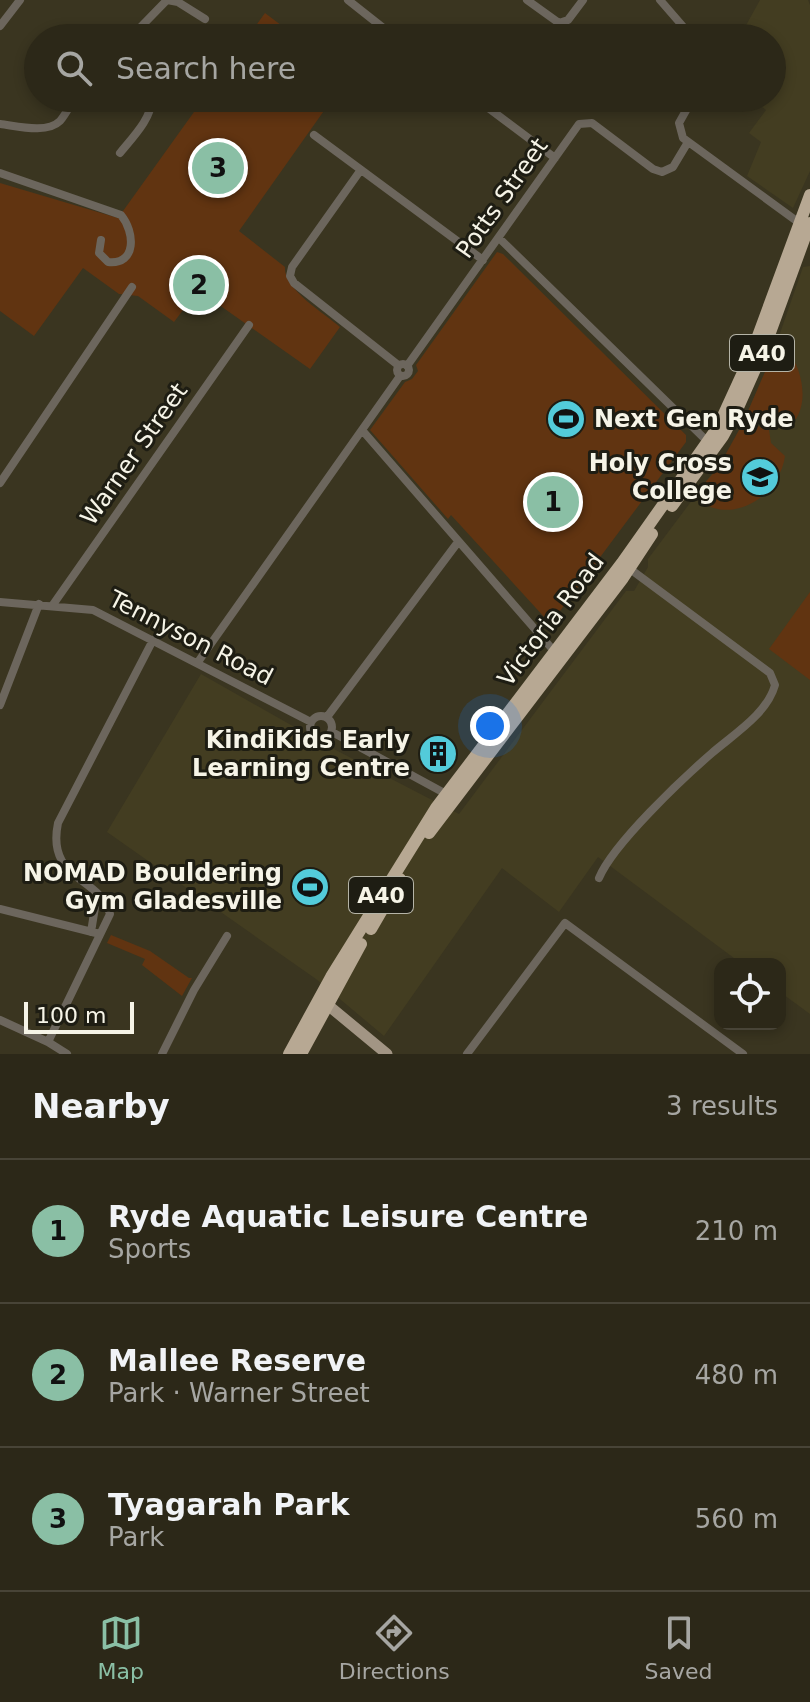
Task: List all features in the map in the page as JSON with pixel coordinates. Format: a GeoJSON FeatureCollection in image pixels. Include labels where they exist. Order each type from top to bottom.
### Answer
{"type":"FeatureCollection","features":[{"type":"Feature","properties":{"kind":"highway","name":"Victoria Road"},"geometry":{"type":"LineString","coordinates":[[451,797],[723,436],[764,349],[800,252],[810,195]]}},
{"type":"Feature","properties":{"kind":"highway","name":"Victoria Road"},"geometry":{"type":"LineString","coordinates":[[301,1054],[324,1001],[384,890],[554,651],[625,566],[708,442],[800,252]]}},
{"type":"Feature","properties":{"kind":"highway","name":"Victoria Road"},"geometry":{"type":"LineString","coordinates":[[289,1054],[324,1001]]}},
{"type":"Feature","properties":{"kind":"main road"},"geometry":{"type":"LineString","coordinates":[[324,1001],[387,1054]]}},
{"type":"Feature","properties":{"kind":"street"},"geometry":{"type":"LineString","coordinates":[[0,26],[20,0]]}},
{"type":"Feature","properties":{"kind":"street"},"geometry":{"type":"LineString","coordinates":[[144,24],[167,0],[178,2],[205,19]]}},
{"type":"Feature","properties":{"kind":"street"},"geometry":{"type":"LineString","coordinates":[[348,0],[378,24]]}},
{"type":"Feature","properties":{"kind":"street"},"geometry":{"type":"LineString","coordinates":[[527,0],[559,23],[568,20],[583,0]]}},
{"type":"Feature","properties":{"kind":"street"},"geometry":{"type":"LineString","coordinates":[[660,0],[681,24]]}},
{"type":"Feature","properties":{"kind":"street"},"geometry":{"type":"LineString","coordinates":[[0,124],[33,128],[53,126],[65,112]]}},
{"type":"Feature","properties":{"kind":"street"},"geometry":{"type":"LineString","coordinates":[[120,153],[150,112]]}},
{"type":"Feature","properties":{"kind":"street"},"geometry":{"type":"LineString","coordinates":[[494,112],[555,158]]}},
{"type":"Feature","properties":{"kind":"street"},"geometry":{"type":"LineString","coordinates":[[686,112],[679,126],[681,135],[688,142],[804,223]]}},
{"type":"Feature","properties":{"kind":"street","name":"Potts Street"},"geometry":{"type":"LineString","coordinates":[[362,430],[400,376],[407,374],[403,366],[577,127],[585,122],[592,123],[653,169],[662,172],[673,167],[688,142]]}},
{"type":"Feature","properties":{"kind":"street"},"geometry":{"type":"LineString","coordinates":[[314,135],[483,260]]}},
{"type":"Feature","properties":{"kind":"street"},"geometry":{"type":"LineString","coordinates":[[360,171],[292,267],[290,276],[295,284],[403,366]]}},
{"type":"Feature","properties":{"kind":"street"},"geometry":{"type":"LineString","coordinates":[[0,173],[121,215],[131,231],[132,245],[128,254],[118,262],[108,262],[99,253],[101,240]]}},
{"type":"Feature","properties":{"kind":"street"},"geometry":{"type":"LineString","coordinates":[[499,238],[708,442]]}},
{"type":"Feature","properties":{"kind":"street"},"geometry":{"type":"LineString","coordinates":[[0,483],[132,287]]}},
{"type":"Feature","properties":{"kind":"street","name":"Warner Street"},"geometry":{"type":"LineString","coordinates":[[52,606],[249,325]]}},
{"type":"Feature","properties":{"kind":"street"},"geometry":{"type":"LineString","coordinates":[[198,662],[362,430],[554,651]]}},
{"type":"Feature","properties":{"kind":"street"},"geometry":{"type":"LineString","coordinates":[[327,717],[458,542]]}},
{"type":"Feature","properties":{"kind":"street"},"geometry":{"type":"LineString","coordinates":[[599,878],[629,836],[695,769],[751,721],[770,697],[775,685],[770,673],[625,566]]}},
{"type":"Feature","properties":{"kind":"street","name":"Tennyson Road"},"geometry":{"type":"LineString","coordinates":[[0,602],[93,610],[311,722]]}},
{"type":"Feature","properties":{"kind":"street"},"geometry":{"type":"LineString","coordinates":[[0,705],[39,604]]}},
{"type":"Feature","properties":{"kind":"street"},"geometry":{"type":"LineString","coordinates":[[48,1042],[96,933],[110,914],[108,906],[63,863],[57,846],[58,823],[153,640]]}},
{"type":"Feature","properties":{"kind":"street"},"geometry":{"type":"LineString","coordinates":[[315,716],[327,717],[333,726],[332,732],[327,737],[318,738],[311,733],[311,722],[315,716]]}},
{"type":"Feature","properties":{"kind":"street"},"geometry":{"type":"LineString","coordinates":[[332,732],[451,797]]}},
{"type":"Feature","properties":{"kind":"street"},"geometry":{"type":"LineString","coordinates":[[96,933],[97,895]]}},
{"type":"Feature","properties":{"kind":"street"},"geometry":{"type":"LineString","coordinates":[[0,909],[96,933]]}},
{"type":"Feature","properties":{"kind":"street"},"geometry":{"type":"LineString","coordinates":[[467,1054],[565,923],[743,1054]]}},
{"type":"Feature","properties":{"kind":"street"},"geometry":{"type":"LineString","coordinates":[[163,1054],[194,990],[227,936]]}},
{"type":"Feature","properties":{"kind":"street"},"geometry":{"type":"LineString","coordinates":[[0,1020],[67,1054]]}},
{"type":"Feature","properties":{"kind":"shaded area"},"geometry":{"type":"Polygon","coordinates":[[[760,0],[808,0],[810,5],[810,171],[793,208],[747,176],[761,142],[749,133],[765,112],[786,112],[786,24],[747,24],[760,0]]]}},
{"type":"Feature","properties":{"kind":"shaded area"},"geometry":{"type":"Polygon","coordinates":[[[265,13],[280,24],[257,24],[265,13]]]}},
{"type":"Feature","properties":{"kind":"shaded area"},"geometry":{"type":"Polygon","coordinates":[[[194,112],[323,112],[239,231],[285,267],[290,284],[297,292],[340,327],[310,369],[198,290],[174,322],[138,296],[119,294],[83,268],[34,336],[0,311],[0,183],[118,218],[194,112]]]}},
{"type":"Feature","properties":{"kind":"shaded area"},"geometry":{"type":"Polygon","coordinates":[[[497,252],[503,254],[686,435],[686,442],[554,619],[546,619],[451,515],[448,519],[370,430],[405,382],[418,371],[416,365],[497,252]]]}},
{"type":"Feature","properties":{"kind":"shaded area"},"geometry":{"type":"Polygon","coordinates":[[[810,266],[810,1014],[786,996],[786,958],[734,958],[598,857],[559,912],[502,868],[384,1036],[316,979],[107,832],[201,674],[328,746],[459,814],[626,591],[634,591],[648,567],[648,559],[732,447],[770,362],[803,267],[810,266]]]}},
{"type":"Feature","properties":{"kind":"shaded area"},"geometry":{"type":"Polygon","coordinates":[[[781,343],[798,369],[802,400],[796,419],[780,419],[770,427],[745,418],[777,344],[781,343]]]}},
{"type":"Feature","properties":{"kind":"shaded area"},"geometry":{"type":"Polygon","coordinates":[[[744,421],[769,430],[771,443],[785,456],[773,485],[762,496],[736,509],[721,510],[693,496],[718,468],[744,421]]]}},
{"type":"Feature","properties":{"kind":"shaded area"},"geometry":{"type":"Polygon","coordinates":[[[810,592],[810,680],[769,649],[810,592]]]}},
{"type":"Feature","properties":{"kind":"shaded area"},"geometry":{"type":"Polygon","coordinates":[[[111,935],[150,951],[192,978],[182,996],[142,965],[145,959],[107,943],[111,935]]]}},
{"type":"Feature","properties":{"kind":"place","name":"Tyagarah Park"},"geometry":{"type":"Point","coordinates":[218,168]}},
{"type":"Feature","properties":{"kind":"place","name":"Mallee Reserve"},"geometry":{"type":"Point","coordinates":[199,285]}},
{"type":"Feature","properties":{"kind":"place","name":"Next Gen Ryde"},"geometry":{"type":"Point","coordinates":[566,419]}},
{"type":"Feature","properties":{"kind":"place","name":"Holy Cross College"},"geometry":{"type":"Point","coordinates":[760,477]}},
{"type":"Feature","properties":{"kind":"place","name":"Ryde Aquatic Leisure Centre"},"geometry":{"type":"Point","coordinates":[553,502]}},
{"type":"Feature","properties":{"kind":"place","name":"KindiKids Early Learning Centre"},"geometry":{"type":"Point","coordinates":[438,754]}},
{"type":"Feature","properties":{"kind":"place","name":"NOMAD Bouldering Gym Gladesville"},"geometry":{"type":"Point","coordinates":[310,887]}}]}
